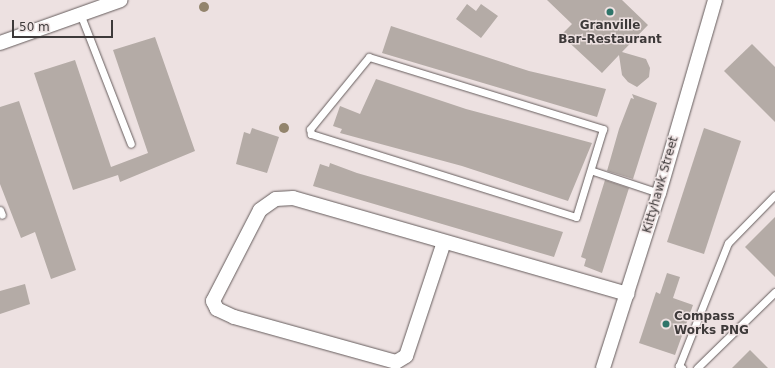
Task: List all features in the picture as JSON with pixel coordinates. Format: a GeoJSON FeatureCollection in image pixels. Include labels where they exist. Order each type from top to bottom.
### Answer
{"type":"FeatureCollection","features":[{"type":"Feature","properties":{"kind":"street"},"geometry":{"type":"LineString","coordinates":[[0,43],[81,16],[121,0]]}},
{"type":"Feature","properties":{"kind":"street","name":"Kittyhawk Street"},"geometry":{"type":"LineString","coordinates":[[602,368],[628,294],[715,0]]}},
{"type":"Feature","properties":{"kind":"street"},"geometry":{"type":"LineString","coordinates":[[444,242],[406,356],[396,362],[234,316],[217,309],[213,301],[255,218],[266,203],[276,199],[293,198],[628,294]]}},
{"type":"Feature","properties":{"kind":"lane"},"geometry":{"type":"LineString","coordinates":[[81,16],[131,144]]}},
{"type":"Feature","properties":{"kind":"lane"},"geometry":{"type":"LineString","coordinates":[[369,57],[603,129],[593,171],[576,217],[311,134],[310,129],[369,57]]}},
{"type":"Feature","properties":{"kind":"lane"},"geometry":{"type":"LineString","coordinates":[[593,171],[659,193]]}},
{"type":"Feature","properties":{"kind":"lane"},"geometry":{"type":"LineString","coordinates":[[682,368],[679,366],[728,243],[775,195]]}},
{"type":"Feature","properties":{"kind":"lane"},"geometry":{"type":"LineString","coordinates":[[697,368],[775,292]]}},
{"type":"Feature","properties":{"kind":"building"},"geometry":{"type":"Polygon","coordinates":[[[547,0],[622,0],[648,25],[622,52],[646,59],[650,68],[649,77],[637,87],[628,82],[622,75],[619,55],[602,73],[561,35],[572,24],[547,0]]]}},
{"type":"Feature","properties":{"kind":"building"},"geometry":{"type":"Polygon","coordinates":[[[467,4],[476,11],[481,4],[498,16],[481,38],[456,19],[467,4]]]}},
{"type":"Feature","properties":{"kind":"building"},"geometry":{"type":"Polygon","coordinates":[[[391,26],[529,71],[606,89],[597,117],[382,53],[391,26]]]}},
{"type":"Feature","properties":{"kind":"building"},"geometry":{"type":"Polygon","coordinates":[[[155,37],[195,151],[120,182],[118,175],[73,190],[34,73],[75,60],[111,167],[148,153],[113,50],[155,37]]]}},
{"type":"Feature","properties":{"kind":"building"},"geometry":{"type":"Polygon","coordinates":[[[752,44],[775,67],[775,122],[724,71],[752,44]]]}},
{"type":"Feature","properties":{"kind":"building"},"geometry":{"type":"Polygon","coordinates":[[[376,79],[466,109],[592,143],[568,201],[462,166],[340,133],[342,129],[333,126],[340,106],[360,114],[376,79]]]}},
{"type":"Feature","properties":{"kind":"building"},"geometry":{"type":"Polygon","coordinates":[[[632,94],[657,103],[633,179],[607,171],[619,129],[631,98],[634,99],[632,94]]]}},
{"type":"Feature","properties":{"kind":"building"},"geometry":{"type":"Polygon","coordinates":[[[19,101],[76,270],[51,279],[35,232],[21,238],[0,184],[0,107],[19,101]]]}},
{"type":"Feature","properties":{"kind":"building"},"geometry":{"type":"Polygon","coordinates":[[[252,128],[279,137],[267,173],[236,164],[244,132],[250,134],[252,128]]]}},
{"type":"Feature","properties":{"kind":"building"},"geometry":{"type":"Polygon","coordinates":[[[704,128],[741,141],[704,254],[667,242],[704,128]]]}},
{"type":"Feature","properties":{"kind":"building"},"geometry":{"type":"Polygon","coordinates":[[[330,163],[357,173],[563,232],[554,257],[313,186],[320,164],[329,167],[330,163]]]}},
{"type":"Feature","properties":{"kind":"building"},"geometry":{"type":"Polygon","coordinates":[[[605,180],[629,188],[602,273],[584,266],[586,259],[581,257],[605,180]]]}},
{"type":"Feature","properties":{"kind":"building"},"geometry":{"type":"Polygon","coordinates":[[[775,217],[775,277],[745,247],[775,217]]]}},
{"type":"Feature","properties":{"kind":"building","name":"Compass Works PNG"},"geometry":{"type":"Polygon","coordinates":[[[667,273],[680,277],[673,298],[693,305],[675,355],[639,343],[656,292],[660,294],[667,273]]]}},
{"type":"Feature","properties":{"kind":"building"},"geometry":{"type":"Polygon","coordinates":[[[25,284],[30,304],[0,314],[0,291],[25,284]]]}},
{"type":"Feature","properties":{"kind":"building"},"geometry":{"type":"Polygon","coordinates":[[[750,350],[768,368],[732,368],[750,350]]]}},
{"type":"Feature","properties":{"kind":"place","name":"Granville Bar-Restaurant"},"geometry":{"type":"Point","coordinates":[610,12]}},
{"type":"Feature","properties":{"kind":"place","name":"Compass Works PNG"},"geometry":{"type":"Point","coordinates":[666,324]}}]}
